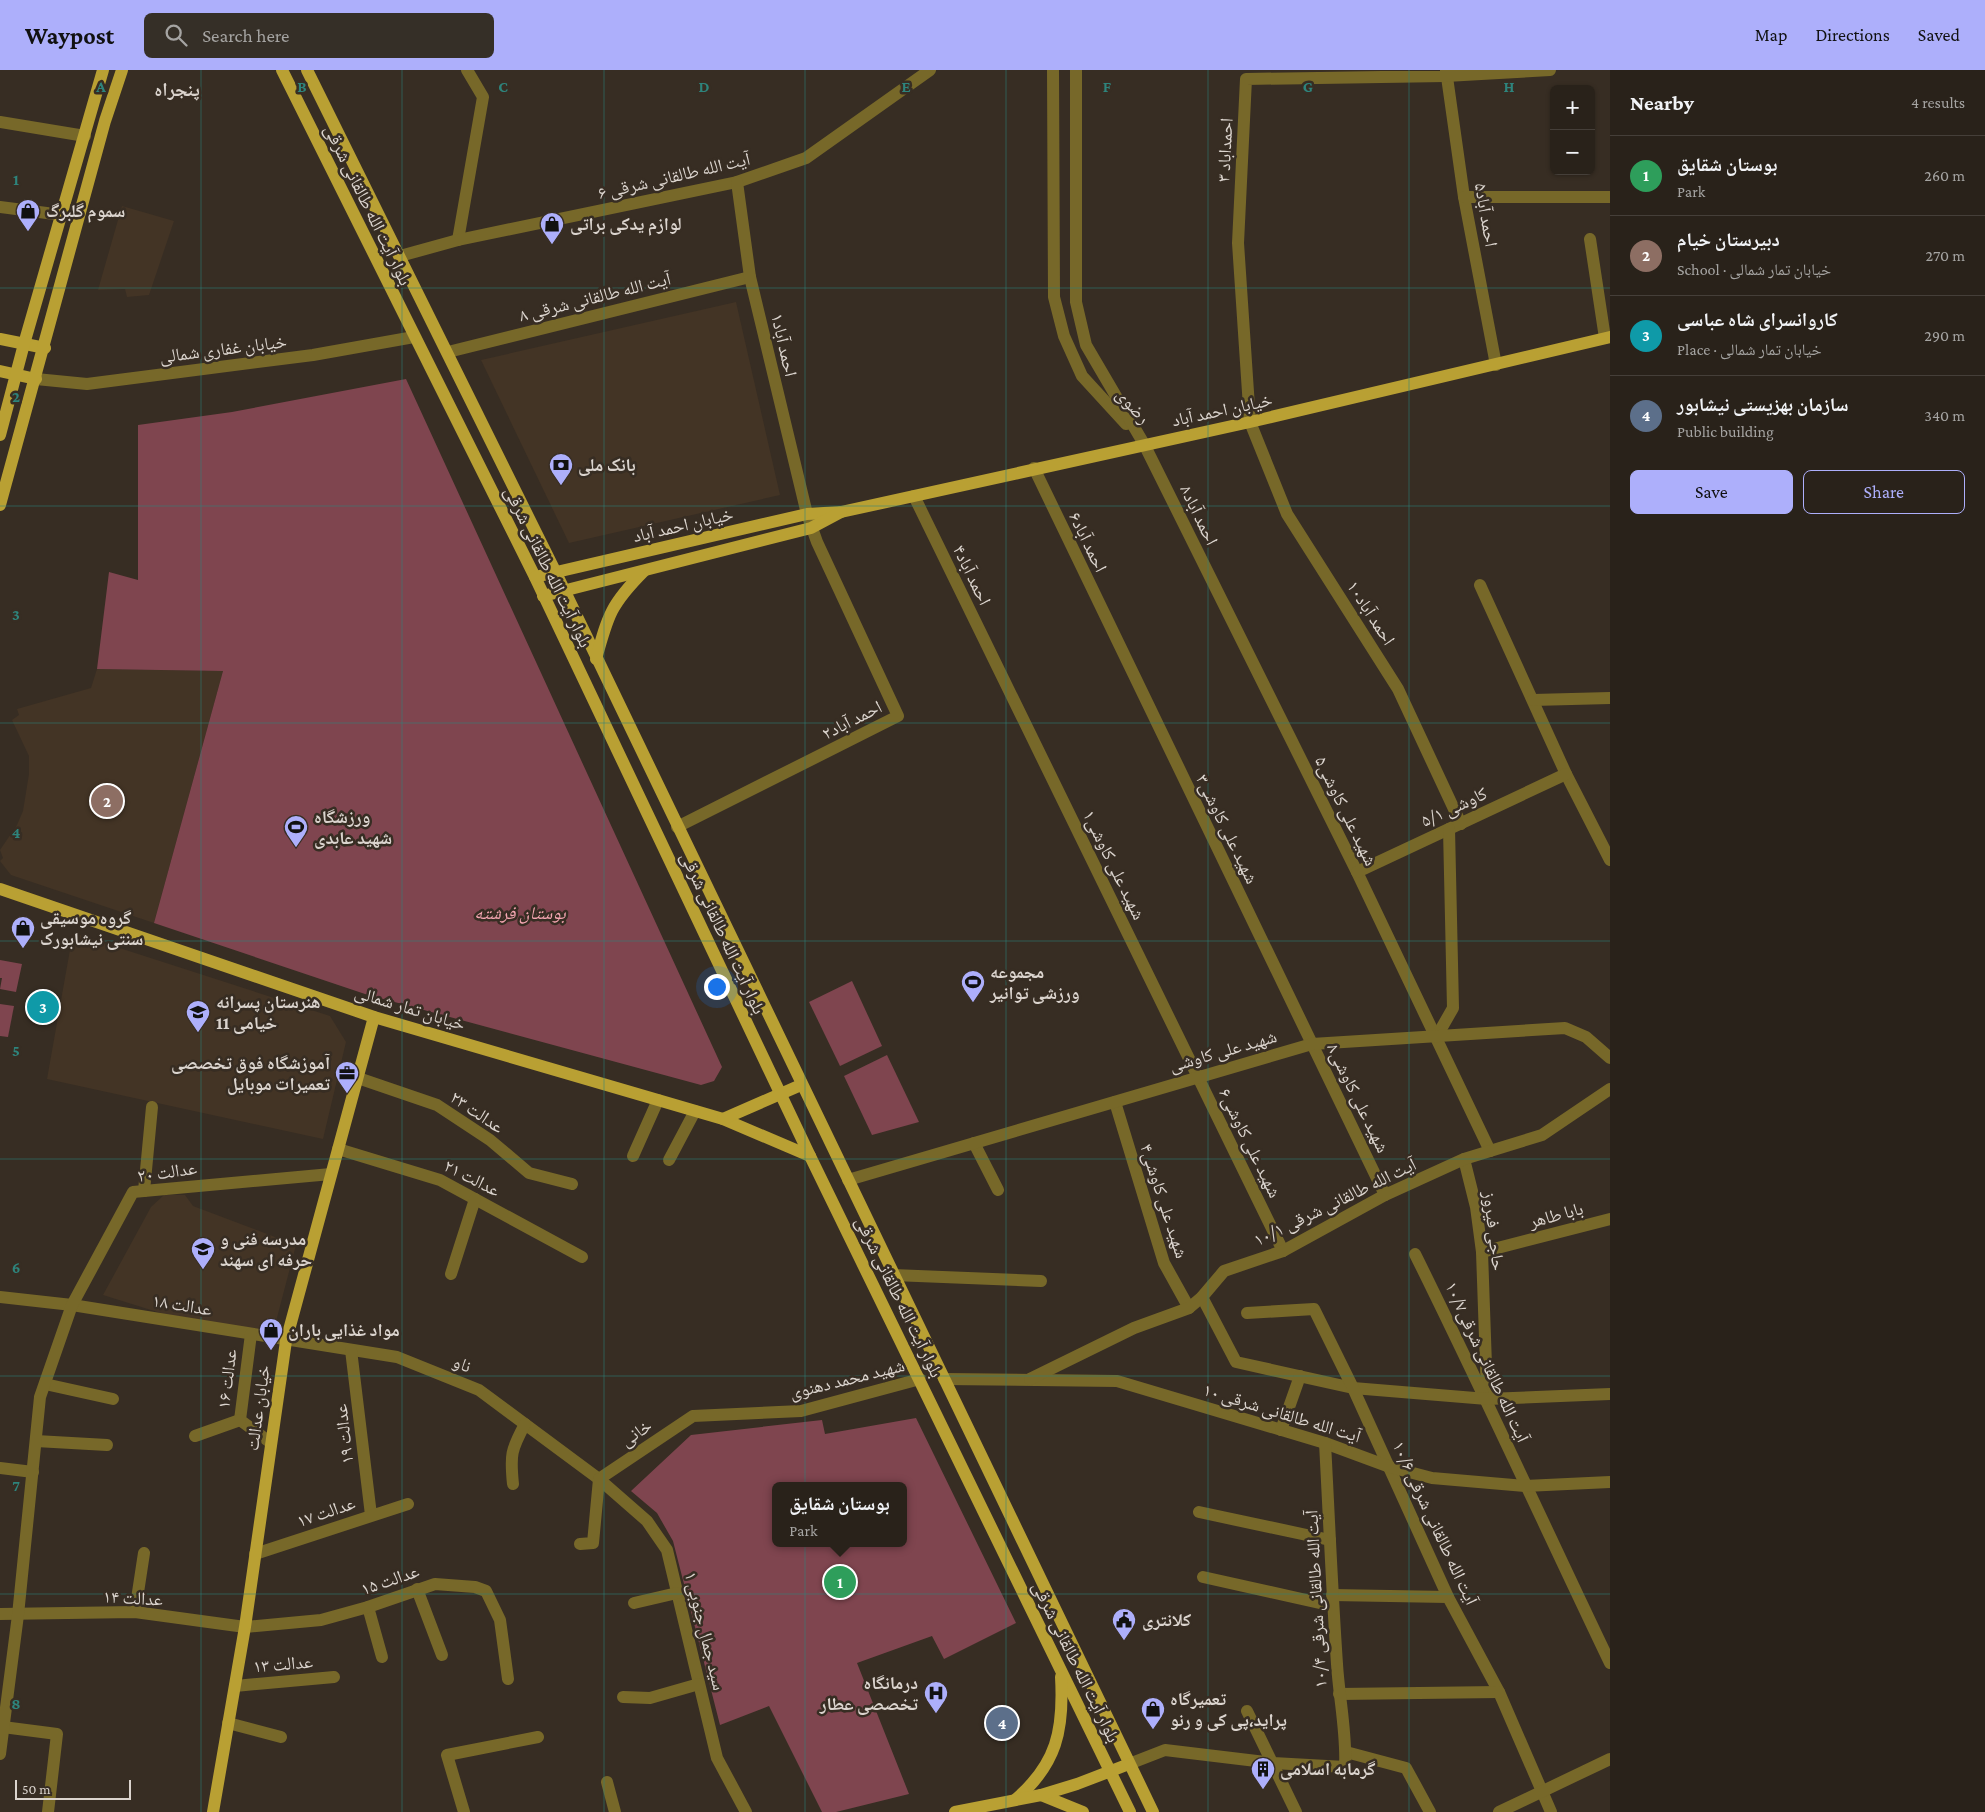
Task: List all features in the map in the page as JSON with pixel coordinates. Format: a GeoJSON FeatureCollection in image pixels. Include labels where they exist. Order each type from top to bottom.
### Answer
{"type":"FeatureCollection","features":[{"type":"Feature","properties":{"kind":"main road"},"geometry":{"type":"LineString","coordinates":[[0,435],[24,344],[103,70]]}},
{"type":"Feature","properties":{"kind":"main road"},"geometry":{"type":"LineString","coordinates":[[0,505],[45,348],[105,121],[122,70]]}},
{"type":"Feature","properties":{"kind":"main road","name":"بلوار آیت الله طالقانی شرقی"},"geometry":{"type":"LineString","coordinates":[[282,70],[535,577],[780,1094],[1130,1812]]}},
{"type":"Feature","properties":{"kind":"main road","name":"بلوار آیت الله طالقانی شرقی"},"geometry":{"type":"LineString","coordinates":[[307,70],[556,573],[1153,1812]]}},
{"type":"Feature","properties":{"kind":"main road","name":"خیابان احمد آباد"},"geometry":{"type":"LineString","coordinates":[[535,577],[807,514],[841,512],[1250,422],[1608,337]]}},
{"type":"Feature","properties":{"kind":"main road"},"geometry":{"type":"LineString","coordinates":[[0,339],[45,348]]}},
{"type":"Feature","properties":{"kind":"main road"},"geometry":{"type":"LineString","coordinates":[[0,370],[36,379]]}},
{"type":"Feature","properties":{"kind":"main road","name":"خیابان احمد آباد"},"geometry":{"type":"LineString","coordinates":[[543,596],[811,528],[841,512]]}},
{"type":"Feature","properties":{"kind":"main road"},"geometry":{"type":"LineString","coordinates":[[596,659],[610,612],[620,595],[645,570]]}},
{"type":"Feature","properties":{"kind":"main road","name":"خیابان تمار شمالی"},"geometry":{"type":"LineString","coordinates":[[0,889],[374,1017],[723,1119],[810,1156]]}},
{"type":"Feature","properties":{"kind":"main road","name":"خیابان عدالت"},"geometry":{"type":"LineString","coordinates":[[213,1812],[245,1627],[286,1341],[374,1017]]}},
{"type":"Feature","properties":{"kind":"main road"},"geometry":{"type":"LineString","coordinates":[[723,1119],[802,1085]]}},
{"type":"Feature","properties":{"kind":"main road"},"geometry":{"type":"LineString","coordinates":[[1013,1802],[1033,1785],[1048,1763],[1055,1745],[1061,1723],[1061,1670]]}},
{"type":"Feature","properties":{"kind":"main road"},"geometry":{"type":"LineString","coordinates":[[962,1811],[992,1809],[1041,1795],[1129,1764]]}},
{"type":"Feature","properties":{"kind":"main road"},"geometry":{"type":"LineString","coordinates":[[1041,1795],[1083,1812]]}},
{"type":"Feature","properties":{"kind":"street"},"geometry":{"type":"LineString","coordinates":[[458,240],[483,96],[467,70]]}},
{"type":"Feature","properties":{"kind":"street","name":"آیت الله طالقانی شرقی ۶"},"geometry":{"type":"LineString","coordinates":[[400,256],[458,240],[737,182],[806,158],[930,70]]}},
{"type":"Feature","properties":{"kind":"street","name":"رضوی"},"geometry":{"type":"LineString","coordinates":[[1053,70],[1052,211],[1054,297],[1064,336],[1082,376],[1144,444]]}},
{"type":"Feature","properties":{"kind":"street","name":"رضوی"},"geometry":{"type":"LineString","coordinates":[[1076,70],[1076,302],[1086,345],[1144,444]]}},
{"type":"Feature","properties":{"kind":"street"},"geometry":{"type":"LineString","coordinates":[[1446,73],[1550,70]]}},
{"type":"Feature","properties":{"kind":"street","name":"احمد آباد۵"},"geometry":{"type":"LineString","coordinates":[[1446,73],[1464,197],[1496,365]]}},
{"type":"Feature","properties":{"kind":"street","name":"احمداباد ۳"},"geometry":{"type":"LineString","coordinates":[[1250,422],[1238,243],[1246,79],[1446,73]]}},
{"type":"Feature","properties":{"kind":"street"},"geometry":{"type":"LineString","coordinates":[[0,122],[85,136]]}},
{"type":"Feature","properties":{"kind":"street","name":"احمد آباد۱"},"geometry":{"type":"LineString","coordinates":[[737,182],[750,276],[807,514]]}},
{"type":"Feature","properties":{"kind":"street"},"geometry":{"type":"LineString","coordinates":[[1464,197],[1610,197]]}},
{"type":"Feature","properties":{"kind":"street"},"geometry":{"type":"LineString","coordinates":[[0,207],[62,215]]}},
{"type":"Feature","properties":{"kind":"street"},"geometry":{"type":"LineString","coordinates":[[1590,239],[1608,337]]}},
{"type":"Feature","properties":{"kind":"street","name":"آیت الله طالقانی شرقی ۸"},"geometry":{"type":"LineString","coordinates":[[448,352],[750,276]]}},
{"type":"Feature","properties":{"kind":"street","name":"خیابان غفاری شمالی"},"geometry":{"type":"LineString","coordinates":[[36,379],[87,384],[313,356],[414,337]]}},
{"type":"Feature","properties":{"kind":"street","name":"احمد آباد۱۰"},"geometry":{"type":"LineString","coordinates":[[1250,422],[1287,514],[1398,688],[1455,826]]}},
{"type":"Feature","properties":{"kind":"street","name":"احمد آباد۸"},"geometry":{"type":"LineString","coordinates":[[1144,444],[1223,602]]}},
{"type":"Feature","properties":{"kind":"street","name":"احمد آباد۶"},"geometry":{"type":"LineString","coordinates":[[1034,468],[1112,631]]}},
{"type":"Feature","properties":{"kind":"street","name":"احمد آباد۴"},"geometry":{"type":"LineString","coordinates":[[914,496],[999,670]]}},
{"type":"Feature","properties":{"kind":"street","name":"احمد آباد۲"},"geometry":{"type":"LineString","coordinates":[[677,827],[898,716],[811,528],[807,514]]}},
{"type":"Feature","properties":{"kind":"street"},"geometry":{"type":"LineString","coordinates":[[1480,585],[1566,774],[1607,846],[1610,860]]}},
{"type":"Feature","properties":{"kind":"street","name":"شهید علی کاوشی۵"},"geometry":{"type":"LineString","coordinates":[[1223,602],[1437,1036],[1490,1151]]}},
{"type":"Feature","properties":{"kind":"street","name":"شهید علی کاوشی۳"},"geometry":{"type":"LineString","coordinates":[[1112,631],[1312,1044]]}},
{"type":"Feature","properties":{"kind":"street","name":"شهید علی کاوشی۱"},"geometry":{"type":"LineString","coordinates":[[999,670],[1198,1077]]}},
{"type":"Feature","properties":{"kind":"street"},"geometry":{"type":"LineString","coordinates":[[1533,700],[1610,698]]}},
{"type":"Feature","properties":{"kind":"street","name":"کاوشی ۵/۱"},"geometry":{"type":"LineString","coordinates":[[1357,872],[1566,774]]}},
{"type":"Feature","properties":{"kind":"street"},"geometry":{"type":"LineString","coordinates":[[1437,1036],[1453,1008],[1455,826]]}},
{"type":"Feature","properties":{"kind":"street","name":"شهید علی کاوشی"},"geometry":{"type":"LineString","coordinates":[[848,1180],[1312,1044],[1565,1028],[1586,1037],[1610,1058]]}},
{"type":"Feature","properties":{"kind":"street","name":"شهید علی کاوشی۸"},"geometry":{"type":"LineString","coordinates":[[1312,1044],[1385,1195]]}},
{"type":"Feature","properties":{"kind":"street","name":"شهید علی کاوشی۶"},"geometry":{"type":"LineString","coordinates":[[1198,1077],[1283,1251]]}},
{"type":"Feature","properties":{"kind":"street","name":"عدالت ۲۳"},"geometry":{"type":"LineString","coordinates":[[358,1078],[437,1105],[490,1140],[529,1172],[572,1184]]}},
{"type":"Feature","properties":{"kind":"street","name":"آیت الله طالقانی شرقی ۱۰/۱"},"geometry":{"type":"LineString","coordinates":[[1028,1380],[1134,1328],[1189,1308],[1202,1297],[1224,1271],[1283,1251],[1385,1195],[1464,1159],[1542,1135],[1610,1089]]}},
{"type":"Feature","properties":{"kind":"street"},"geometry":{"type":"LineString","coordinates":[[633,1156],[658,1100]]}},
{"type":"Feature","properties":{"kind":"street","name":"شهید علی کاوشی۴"},"geometry":{"type":"LineString","coordinates":[[1115,1102],[1164,1263],[1189,1308]]}},
{"type":"Feature","properties":{"kind":"street"},"geometry":{"type":"LineString","coordinates":[[144,1191],[152,1107]]}},
{"type":"Feature","properties":{"kind":"street"},"geometry":{"type":"LineString","coordinates":[[668,1160],[695,1111]]}},
{"type":"Feature","properties":{"kind":"street"},"geometry":{"type":"LineString","coordinates":[[974,1143],[998,1190]]}},
{"type":"Feature","properties":{"kind":"street","name":"عدالت ۲۱"},"geometry":{"type":"LineString","coordinates":[[338,1149],[440,1180],[582,1257]]}},
{"type":"Feature","properties":{"kind":"street","name":"حاجی فیروز"},"geometry":{"type":"LineString","coordinates":[[1464,1159],[1476,1206],[1482,1252],[1487,1399]]}},
{"type":"Feature","properties":{"kind":"street","name":"عدالت ۲۰"},"geometry":{"type":"LineString","coordinates":[[72,1305],[133,1192],[331,1174]]}},
{"type":"Feature","properties":{"kind":"street"},"geometry":{"type":"LineString","coordinates":[[451,1274],[475,1198]]}},
{"type":"Feature","properties":{"kind":"street","name":"بابا طاهر"},"geometry":{"type":"LineString","coordinates":[[1482,1252],[1610,1219]]}},
{"type":"Feature","properties":{"kind":"street","name":"آیت الله طالقانی شرقی۱۰/۷"},"geometry":{"type":"LineString","coordinates":[[1415,1254],[1487,1399],[1525,1486],[1610,1663]]}},
{"type":"Feature","properties":{"kind":"street"},"geometry":{"type":"LineString","coordinates":[[893,1274],[1041,1281]]}},
{"type":"Feature","properties":{"kind":"street","name":"عدالت ۱۸"},"geometry":{"type":"LineString","coordinates":[[0,1297],[72,1305],[286,1341]]}},
{"type":"Feature","properties":{"kind":"street"},"geometry":{"type":"LineString","coordinates":[[1202,1297],[1236,1362],[1353,1388],[1487,1399],[1610,1394]]}},
{"type":"Feature","properties":{"kind":"street"},"geometry":{"type":"LineString","coordinates":[[0,1746],[18,1615],[40,1397],[72,1305]]}},
{"type":"Feature","properties":{"kind":"street","name":"آیت الله طالقانی شرقی ۱۰/۶"},"geometry":{"type":"LineString","coordinates":[[1247,1313],[1314,1309],[1390,1467],[1448,1597],[1499,1692],[1551,1812]]}},
{"type":"Feature","properties":{"kind":"street","name":"عدالت ۱۶"},"geometry":{"type":"LineString","coordinates":[[250,1334],[240,1420],[271,1443]]}},
{"type":"Feature","properties":{"kind":"street","name":"ناو"},"geometry":{"type":"LineString","coordinates":[[286,1341],[397,1357],[479,1390],[599,1479]]}},
{"type":"Feature","properties":{"kind":"street","name":"عدالت ۱۹"},"geometry":{"type":"LineString","coordinates":[[351,1350],[371,1515]]}},
{"type":"Feature","properties":{"kind":"street"},"geometry":{"type":"LineString","coordinates":[[1281,1430],[1300,1376]]}},
{"type":"Feature","properties":{"kind":"street","name":"شهید محمد دهنوی"},"geometry":{"type":"LineString","coordinates":[[693,1416],[801,1411],[920,1379]]}},
{"type":"Feature","properties":{"kind":"street","name":"آیت الله طالقانی شرقی ۱۰"},"geometry":{"type":"LineString","coordinates":[[944,1379],[1117,1381],[1325,1443],[1390,1467],[1432,1478],[1525,1486],[1610,1482]]}},
{"type":"Feature","properties":{"kind":"street"},"geometry":{"type":"LineString","coordinates":[[45,1384],[113,1399]]}},
{"type":"Feature","properties":{"kind":"street","name":"خانی"},"geometry":{"type":"LineString","coordinates":[[599,1479],[693,1416]]}},
{"type":"Feature","properties":{"kind":"street"},"geometry":{"type":"LineString","coordinates":[[195,1436],[240,1420]]}},
{"type":"Feature","properties":{"kind":"street"},"geometry":{"type":"LineString","coordinates":[[512,1484],[510,1456],[513,1445],[525,1424]]}},
{"type":"Feature","properties":{"kind":"street"},"geometry":{"type":"LineString","coordinates":[[36,1442],[107,1445]]}},
{"type":"Feature","properties":{"kind":"street","name":"آیت الله طالقانی شرقی ۱۰/۴"},"geometry":{"type":"LineString","coordinates":[[1325,1443],[1339,1694],[1346,1752]]}},
{"type":"Feature","properties":{"kind":"street"},"geometry":{"type":"LineString","coordinates":[[0,1468],[33,1472]]}},
{"type":"Feature","properties":{"kind":"street"},"geometry":{"type":"LineString","coordinates":[[580,1544],[593,1543],[599,1479]]}},
{"type":"Feature","properties":{"kind":"street","name":"سید جمال جنوبی ۱"},"geometry":{"type":"LineString","coordinates":[[599,1479],[647,1521],[668,1550],[717,1758],[746,1812]]}},
{"type":"Feature","properties":{"kind":"street","name":"عدالت ۱۷"},"geometry":{"type":"LineString","coordinates":[[255,1554],[408,1504]]}},
{"type":"Feature","properties":{"kind":"street"},"geometry":{"type":"LineString","coordinates":[[1198,1512],[1330,1540]]}},
{"type":"Feature","properties":{"kind":"street"},"geometry":{"type":"LineString","coordinates":[[135,1612],[144,1554]]}},
{"type":"Feature","properties":{"kind":"street"},"geometry":{"type":"LineString","coordinates":[[1204,1577],[1333,1601],[1448,1597]]}},
{"type":"Feature","properties":{"kind":"street","name":"عدالت ۱۵"},"geometry":{"type":"LineString","coordinates":[[245,1627],[321,1620],[368,1607],[417,1589],[442,1584],[475,1587],[486,1591],[500,1620],[508,1679]]}},
{"type":"Feature","properties":{"kind":"street"},"geometry":{"type":"LineString","coordinates":[[417,1589],[442,1655]]}},
{"type":"Feature","properties":{"kind":"street"},"geometry":{"type":"LineString","coordinates":[[634,1603],[677,1593]]}},
{"type":"Feature","properties":{"kind":"street"},"geometry":{"type":"LineString","coordinates":[[368,1607],[382,1657]]}},
{"type":"Feature","properties":{"kind":"street","name":"عدالت ۱۴"},"geometry":{"type":"LineString","coordinates":[[0,1614],[135,1612],[245,1627]]}},
{"type":"Feature","properties":{"kind":"street","name":"عدالت ۱۳"},"geometry":{"type":"LineString","coordinates":[[235,1686],[334,1677]]}},
{"type":"Feature","properties":{"kind":"street"},"geometry":{"type":"LineString","coordinates":[[622,1697],[650,1698],[699,1684]]}},
{"type":"Feature","properties":{"kind":"street"},"geometry":{"type":"LineString","coordinates":[[1339,1694],[1499,1692]]}},
{"type":"Feature","properties":{"kind":"street"},"geometry":{"type":"LineString","coordinates":[[1247,1711],[1296,1812]]}},
{"type":"Feature","properties":{"kind":"street"},"geometry":{"type":"LineString","coordinates":[[228,1723],[281,1737]]}},
{"type":"Feature","properties":{"kind":"street"},"geometry":{"type":"LineString","coordinates":[[4,1727],[57,1734],[48,1812]]}},
{"type":"Feature","properties":{"kind":"street"},"geometry":{"type":"LineString","coordinates":[[464,1812],[447,1755],[538,1738]]}},
{"type":"Feature","properties":{"kind":"street"},"geometry":{"type":"LineString","coordinates":[[1129,1764],[1165,1750],[1273,1764],[1344,1767],[1346,1752],[1406,1768],[1430,1812]]}},
{"type":"Feature","properties":{"kind":"street"},"geometry":{"type":"LineString","coordinates":[[1499,1812],[1610,1760]]}},
{"type":"Feature","properties":{"kind":"street"},"geometry":{"type":"LineString","coordinates":[[607,1782],[615,1812]]}},
{"type":"Feature","properties":{"kind":"shaded area"},"geometry":{"type":"Polygon","coordinates":[[[122,206],[174,221],[149,295],[127,297],[125,289],[98,290],[122,206]]]}},
{"type":"Feature","properties":{"kind":"shaded area"},"geometry":{"type":"Polygon","coordinates":[[[736,302],[780,495],[569,543],[481,360],[736,302]]]}},
{"type":"Feature","properties":{"kind":"shaded area"},"geometry":{"type":"Polygon","coordinates":[[[97,669],[223,671],[154,923],[11,875],[0,861],[3,858],[0,850],[17,825],[23,811],[29,774],[29,756],[12,720],[19,715],[17,709],[91,688],[97,669]]]}},
{"type":"Feature","properties":{"kind":"shaded area","name":"هنرستان پسرانه خیامی 11"},"geometry":{"type":"Polygon","coordinates":[[[73,933],[330,1016],[346,1042],[323,1139],[47,1079],[73,933]]]}},
{"type":"Feature","properties":{"kind":"shaded area","name":"مدرسه فنی و حرفه ای سهند"},"geometry":{"type":"Polygon","coordinates":[[[164,1195],[185,1195],[193,1206],[296,1245],[273,1333],[183,1320],[103,1295],[151,1207],[164,1195]]]}},
{"type":"Feature","properties":{"kind":"green space","name":"بوستان فرشته"},"geometry":{"type":"Polygon","coordinates":[[[406,379],[722,1067],[714,1081],[701,1085],[365,994],[154,923],[223,671],[97,669],[109,572],[138,580],[138,425],[232,412],[406,379]]]}},
{"type":"Feature","properties":{"kind":"green space"},"geometry":{"type":"Polygon","coordinates":[[[0,960],[22,964],[16,992],[0,989],[2,978],[0,978],[0,960]]]}},
{"type":"Feature","properties":{"kind":"green space"},"geometry":{"type":"Polygon","coordinates":[[[852,981],[882,1046],[840,1066],[809,1002],[852,981]]]}},
{"type":"Feature","properties":{"kind":"green space"},"geometry":{"type":"Polygon","coordinates":[[[0,1004],[14,1006],[8,1037],[0,1036],[0,1004]]]}},
{"type":"Feature","properties":{"kind":"green space"},"geometry":{"type":"Polygon","coordinates":[[[887,1055],[919,1122],[872,1135],[844,1076],[887,1055]]]}},
{"type":"Feature","properties":{"kind":"green space"},"geometry":{"type":"Polygon","coordinates":[[[916,1418],[1016,1623],[944,1659],[932,1636],[857,1663],[909,1794],[836,1812],[822,1812],[769,1706],[720,1725],[673,1541],[657,1513],[631,1491],[691,1435],[822,1420],[825,1434],[916,1418]]]}},
{"type":"Feature","properties":{"kind":"place","name":"سموم گلبرگ"},"geometry":{"type":"Point","coordinates":[28,232]}},
{"type":"Feature","properties":{"kind":"place","name":"لوازم یدکی براتی"},"geometry":{"type":"Point","coordinates":[552,245]}},
{"type":"Feature","properties":{"kind":"place","name":"بانک ملی"},"geometry":{"type":"Point","coordinates":[561,486]}},
{"type":"Feature","properties":{"kind":"place","name":"دبیرستان خیام"},"geometry":{"type":"Point","coordinates":[107,801]}},
{"type":"Feature","properties":{"kind":"place","name":"ورزشگاه شهید عابدی"},"geometry":{"type":"Point","coordinates":[296,848]}},
{"type":"Feature","properties":{"kind":"place","name":"گروه موسیقی سنتی نیشابورک"},"geometry":{"type":"Point","coordinates":[23,949]}},
{"type":"Feature","properties":{"kind":"place","name":"مجموعه ورزشی توانیر"},"geometry":{"type":"Point","coordinates":[973,1003]}},
{"type":"Feature","properties":{"kind":"place","name":"کاروانسرای شاه عباسی"},"geometry":{"type":"Point","coordinates":[43,1007]}},
{"type":"Feature","properties":{"kind":"place","name":"هنرستان پسرانه خیامی 11"},"geometry":{"type":"Point","coordinates":[198,1033]}},
{"type":"Feature","properties":{"kind":"place","name":"آموزشگاه فوق تخصصی تعمیرات موبایل"},"geometry":{"type":"Point","coordinates":[347,1094]}},
{"type":"Feature","properties":{"kind":"place","name":"مدرسه فنی و حرفه ای سهند"},"geometry":{"type":"Point","coordinates":[203,1270]}},
{"type":"Feature","properties":{"kind":"place","name":"مواد غذایی باران"},"geometry":{"type":"Point","coordinates":[271,1351]}},
{"type":"Feature","properties":{"kind":"place","name":"بوستان شقایق"},"geometry":{"type":"Point","coordinates":[840,1582]}},
{"type":"Feature","properties":{"kind":"place","name":"کلانتری"},"geometry":{"type":"Point","coordinates":[1124,1641]}},
{"type":"Feature","properties":{"kind":"place","name":"درمانگاه تخصصی عطار"},"geometry":{"type":"Point","coordinates":[936,1714]}},
{"type":"Feature","properties":{"kind":"place","name":"سازمان بهزیستی نیشابور"},"geometry":{"type":"Point","coordinates":[1002,1723]}},
{"type":"Feature","properties":{"kind":"place","name":"تعمیرگاه پراید،پی کی و رنو"},"geometry":{"type":"Point","coordinates":[1153,1730]}},
{"type":"Feature","properties":{"kind":"place","name":"گرمابه اسلامی"},"geometry":{"type":"Point","coordinates":[1263,1790]}},
{"type":"Feature","properties":{"kind":"district","name":"پنجراه"},"geometry":{"type":"Point","coordinates":[177,89]}}]}
